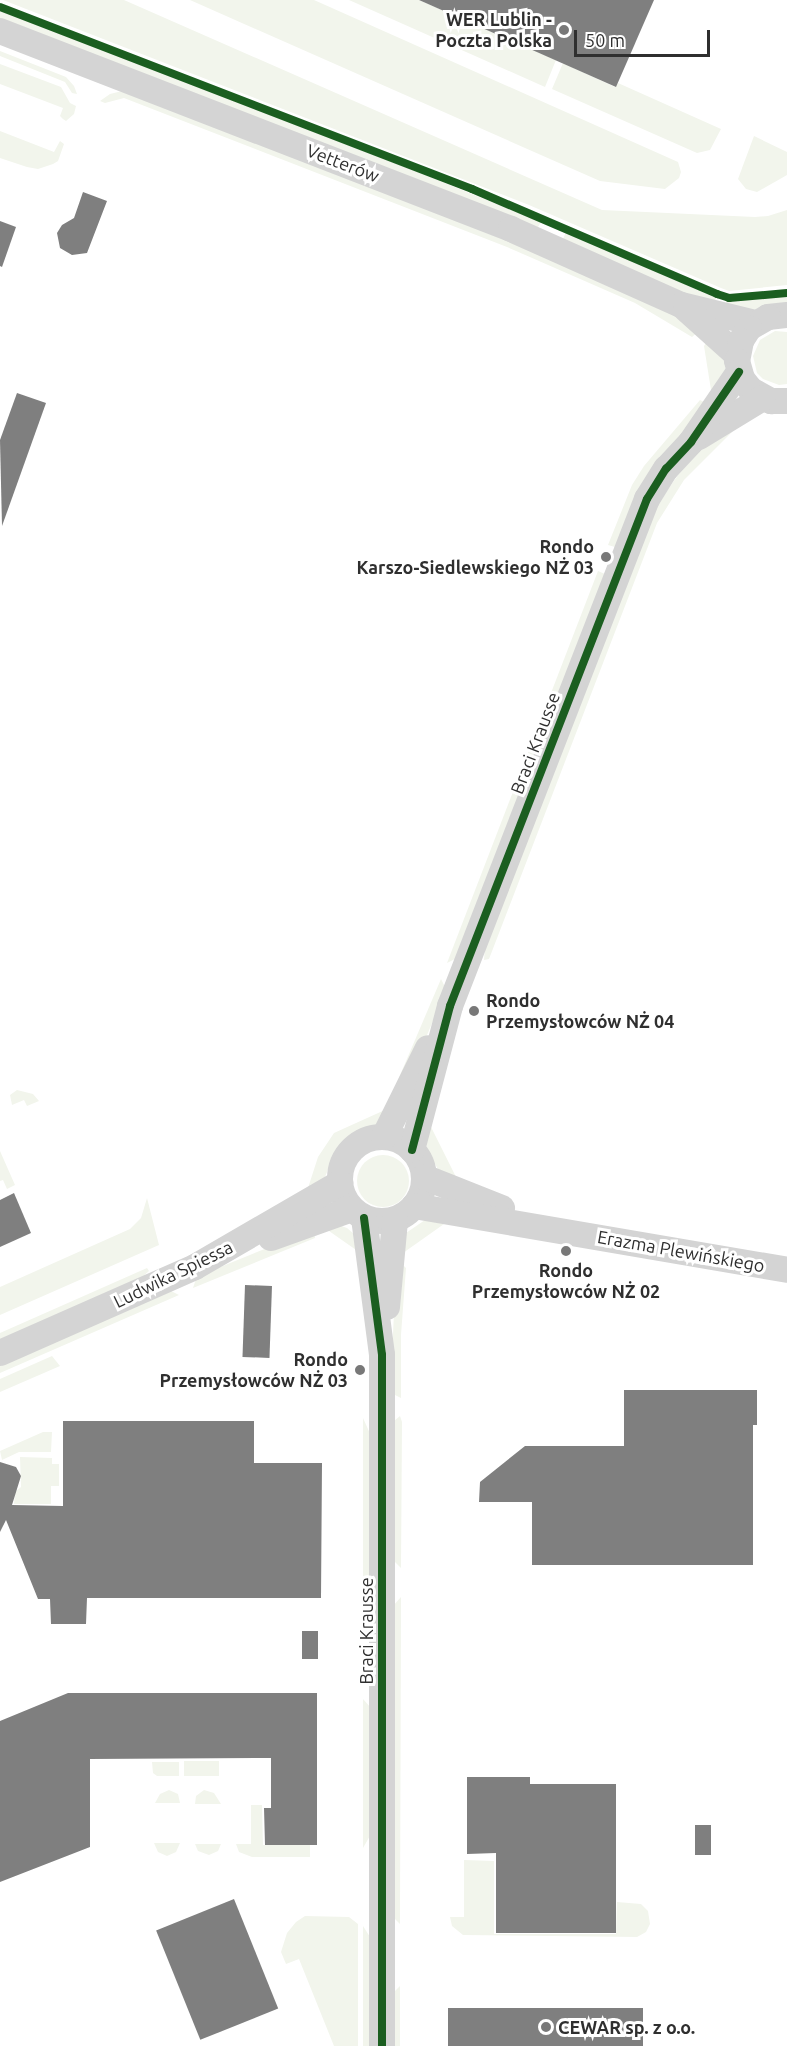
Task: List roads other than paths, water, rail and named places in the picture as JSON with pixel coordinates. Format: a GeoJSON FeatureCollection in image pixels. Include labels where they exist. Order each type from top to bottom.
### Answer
{"type":"FeatureCollection","features":[{"type":"Feature","properties":{"kind":"street","name":"Vetterów"},"geometry":{"type":"LineString","coordinates":[[0,31],[512,228],[681,305],[755,323]]}},
{"type":"Feature","properties":{"kind":"street","name":"Vetterów"},"geometry":{"type":"LineString","coordinates":[[681,305],[738,364],[746,385],[775,400]]}},
{"type":"Feature","properties":{"kind":"street"},"geometry":{"type":"LineString","coordinates":[[755,323],[768,316],[787,315]]}},
{"type":"Feature","properties":{"kind":"street","name":"Braci Krausse"},"geometry":{"type":"LineString","coordinates":[[384,1137],[450,1006],[647,500],[666,469],[691,442],[738,364],[741,340],[755,323]]}},
{"type":"Feature","properties":{"kind":"street","name":"Braci Krausse"},"geometry":{"type":"LineString","coordinates":[[691,442],[775,400]]}},
{"type":"Feature","properties":{"kind":"street","name":"Braci Krausse"},"geometry":{"type":"LineString","coordinates":[[412,1150],[450,1006]]}},
{"type":"Feature","properties":{"kind":"street"},"geometry":{"type":"LineString","coordinates":[[384,1137],[399,1141],[412,1150],[421,1162],[424,1178],[422,1193],[405,1213],[385,1222],[358,1213],[341,1192],[340,1183],[343,1162],[356,1146],[374,1138],[384,1137]]}},
{"type":"Feature","properties":{"kind":"street","name":"Erazma Plewińskiego"},"geometry":{"type":"LineString","coordinates":[[424,1178],[459,1193],[576,1233]]}},
{"type":"Feature","properties":{"kind":"street","name":"Ludwika Spiessa"},"geometry":{"type":"LineString","coordinates":[[0,1353],[195,1267],[340,1183]]}},
{"type":"Feature","properties":{"kind":"street"},"geometry":{"type":"LineString","coordinates":[[195,1267],[358,1213]]}},
{"type":"Feature","properties":{"kind":"street","name":"Braci Krausse"},"geometry":{"type":"LineString","coordinates":[[358,1213],[382,1355]]}},
{"type":"Feature","properties":{"kind":"street","name":"Braci Krausse"},"geometry":{"type":"LineString","coordinates":[[382,2046],[382,1355],[405,1213]]}},
{"type":"Feature","properties":{"kind":"street","name":"Erazma Plewińskiego"},"geometry":{"type":"LineString","coordinates":[[405,1213],[576,1233],[787,1270]]}},
{"type":"Feature","properties":{"kind":"place","name":"WER Lublin - Poczta Polska"},"geometry":{"type":"Point","coordinates":[564,30]}},
{"type":"Feature","properties":{"kind":"place","name":"Rondo Karszo-Siedlewskiego NŻ 03"},"geometry":{"type":"Point","coordinates":[606,557]}},
{"type":"Feature","properties":{"kind":"place","name":"Rondo Przemysłowców NŻ 04"},"geometry":{"type":"Point","coordinates":[474,1011]}},
{"type":"Feature","properties":{"kind":"place","name":"Rondo Przemysłowców NŻ 02"},"geometry":{"type":"Point","coordinates":[566,1251]}},
{"type":"Feature","properties":{"kind":"place","name":"Rondo Przemysłowców NŻ 03"},"geometry":{"type":"Point","coordinates":[360,1370]}},
{"type":"Feature","properties":{"kind":"place","name":"CEWAR sp. z o.o."},"geometry":{"type":"Point","coordinates":[546,2027]}}]}
